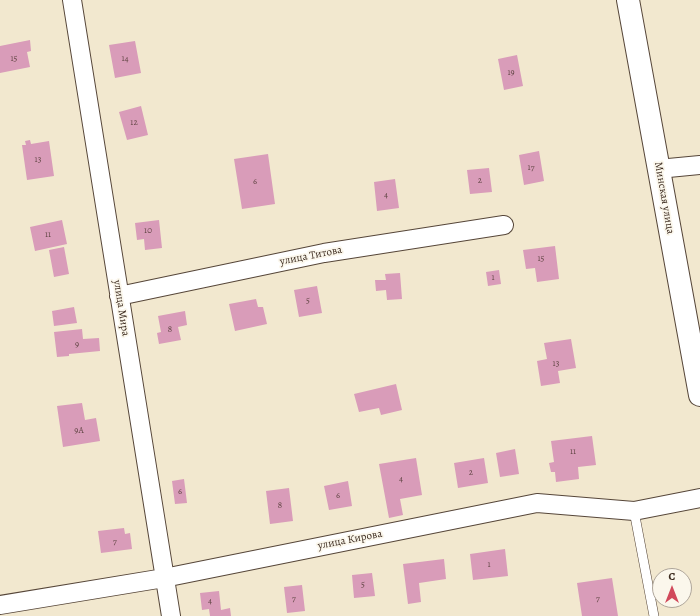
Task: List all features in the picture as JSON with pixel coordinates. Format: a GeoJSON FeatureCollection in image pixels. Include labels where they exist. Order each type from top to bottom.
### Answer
{"type":"FeatureCollection","features":[{"type":"Feature","properties":{"kind":"main road","name":"Минская улица"},"geometry":{"type":"LineString","coordinates":[[628,0],[700,395]]}},
{"type":"Feature","properties":{"kind":"street","name":"улица Мира"},"geometry":{"type":"LineString","coordinates":[[72,0],[171,616]]}},
{"type":"Feature","properties":{"kind":"street"},"geometry":{"type":"LineString","coordinates":[[658,169],[700,164]]}},
{"type":"Feature","properties":{"kind":"street","name":"улица Титова"},"geometry":{"type":"LineString","coordinates":[[119,296],[324,253],[504,225]]}},
{"type":"Feature","properties":{"kind":"street","name":"улица Кирова"},"geometry":{"type":"LineString","coordinates":[[0,605],[164,578],[537,502],[634,511],[700,498]]}},
{"type":"Feature","properties":{"kind":"lane"},"geometry":{"type":"LineString","coordinates":[[634,511],[654,616]]}},
{"type":"Feature","properties":{"kind":"building"},"geometry":{"type":"Polygon","coordinates":[[[30,40],[31,51],[27,52],[30,67],[0,73],[0,46],[30,40]]]}},
{"type":"Feature","properties":{"kind":"building"},"geometry":{"type":"Polygon","coordinates":[[[135,41],[141,73],[115,78],[109,45],[135,41]]]}},
{"type":"Feature","properties":{"kind":"building"},"geometry":{"type":"Polygon","coordinates":[[[517,55],[523,86],[504,90],[498,59],[517,55]]]}},
{"type":"Feature","properties":{"kind":"building"},"geometry":{"type":"Polygon","coordinates":[[[141,106],[148,135],[127,140],[119,112],[141,106]]]}},
{"type":"Feature","properties":{"kind":"building"},"geometry":{"type":"Polygon","coordinates":[[[30,140],[31,144],[49,141],[54,176],[27,180],[22,145],[26,145],[25,141],[30,140]]]}},
{"type":"Feature","properties":{"kind":"building"},"geometry":{"type":"Polygon","coordinates":[[[539,151],[544,181],[524,185],[519,155],[539,151]]]}},
{"type":"Feature","properties":{"kind":"building"},"geometry":{"type":"Polygon","coordinates":[[[268,154],[275,204],[242,209],[234,159],[268,154]]]}},
{"type":"Feature","properties":{"kind":"building"},"geometry":{"type":"Polygon","coordinates":[[[489,168],[492,192],[470,194],[467,170],[489,168]]]}},
{"type":"Feature","properties":{"kind":"building"},"geometry":{"type":"Polygon","coordinates":[[[395,179],[399,208],[377,211],[374,182],[395,179]]]}},
{"type":"Feature","properties":{"kind":"building"},"geometry":{"type":"Polygon","coordinates":[[[62,220],[67,244],[35,251],[30,227],[62,220]]]}},
{"type":"Feature","properties":{"kind":"building"},"geometry":{"type":"Polygon","coordinates":[[[159,220],[162,248],[145,250],[144,239],[137,240],[135,223],[159,220]]]}},
{"type":"Feature","properties":{"kind":"building"},"geometry":{"type":"Polygon","coordinates":[[[555,246],[559,279],[537,282],[535,268],[526,269],[523,250],[555,246]]]}},
{"type":"Feature","properties":{"kind":"building"},"geometry":{"type":"Polygon","coordinates":[[[64,247],[69,274],[54,277],[49,250],[64,247]]]}},
{"type":"Feature","properties":{"kind":"building"},"geometry":{"type":"Polygon","coordinates":[[[499,270],[501,284],[488,286],[486,272],[499,270]]]}},
{"type":"Feature","properties":{"kind":"building"},"geometry":{"type":"Polygon","coordinates":[[[400,273],[402,299],[387,300],[386,290],[376,291],[375,280],[386,280],[385,274],[400,273]]]}},
{"type":"Feature","properties":{"kind":"building"},"geometry":{"type":"Polygon","coordinates":[[[317,286],[322,313],[299,317],[294,290],[317,286]]]}},
{"type":"Feature","properties":{"kind":"building"},"geometry":{"type":"Polygon","coordinates":[[[256,299],[258,307],[263,307],[267,324],[235,331],[229,304],[256,299]]]}},
{"type":"Feature","properties":{"kind":"building"},"geometry":{"type":"Polygon","coordinates":[[[74,307],[77,323],[54,326],[52,311],[74,307]]]}},
{"type":"Feature","properties":{"kind":"building"},"geometry":{"type":"Polygon","coordinates":[[[185,311],[187,325],[178,327],[181,340],[159,344],[157,333],[161,332],[158,316],[185,311]]]}},
{"type":"Feature","properties":{"kind":"building"},"geometry":{"type":"Polygon","coordinates":[[[82,329],[83,339],[99,338],[100,351],[69,354],[69,356],[57,357],[54,332],[82,329]]]}},
{"type":"Feature","properties":{"kind":"building"},"geometry":{"type":"Polygon","coordinates":[[[571,339],[576,368],[558,371],[560,383],[541,386],[537,361],[547,359],[544,343],[571,339]]]}},
{"type":"Feature","properties":{"kind":"building"},"geometry":{"type":"Polygon","coordinates":[[[396,384],[402,410],[381,415],[379,408],[359,412],[354,394],[396,384]]]}},
{"type":"Feature","properties":{"kind":"building"},"geometry":{"type":"Polygon","coordinates":[[[82,403],[85,420],[96,418],[100,441],[63,447],[57,406],[82,403]]]}},
{"type":"Feature","properties":{"kind":"building"},"geometry":{"type":"Polygon","coordinates":[[[592,436],[596,465],[578,467],[579,479],[556,482],[555,472],[551,472],[549,463],[554,462],[551,441],[592,436]]]}},
{"type":"Feature","properties":{"kind":"building"},"geometry":{"type":"Polygon","coordinates":[[[515,449],[519,474],[500,477],[496,453],[515,449]]]}},
{"type":"Feature","properties":{"kind":"building"},"geometry":{"type":"Polygon","coordinates":[[[416,458],[422,495],[400,499],[403,515],[389,518],[379,464],[416,458]]]}},
{"type":"Feature","properties":{"kind":"building"},"geometry":{"type":"Polygon","coordinates":[[[484,458],[488,483],[458,488],[454,463],[484,458]]]}},
{"type":"Feature","properties":{"kind":"building"},"geometry":{"type":"Polygon","coordinates":[[[184,479],[187,503],[175,504],[172,481],[184,479]]]}},
{"type":"Feature","properties":{"kind":"building"},"geometry":{"type":"Polygon","coordinates":[[[348,481],[352,506],[329,510],[324,486],[348,481]]]}},
{"type":"Feature","properties":{"kind":"building"},"geometry":{"type":"Polygon","coordinates":[[[289,488],[293,521],[270,524],[266,491],[289,488]]]}},
{"type":"Feature","properties":{"kind":"building"},"geometry":{"type":"Polygon","coordinates":[[[124,528],[125,534],[130,533],[132,549],[101,553],[98,531],[124,528]]]}},
{"type":"Feature","properties":{"kind":"building"},"geometry":{"type":"Polygon","coordinates":[[[505,549],[508,576],[473,580],[470,554],[505,549]]]}},
{"type":"Feature","properties":{"kind":"building"},"geometry":{"type":"Polygon","coordinates":[[[444,559],[446,579],[419,583],[421,602],[408,604],[403,564],[444,559]]]}},
{"type":"Feature","properties":{"kind":"building"},"geometry":{"type":"Polygon","coordinates":[[[372,573],[375,596],[354,598],[352,575],[372,573]]]}},
{"type":"Feature","properties":{"kind":"building"},"geometry":{"type":"Polygon","coordinates":[[[612,578],[618,616],[582,616],[577,583],[612,578]]]}},
{"type":"Feature","properties":{"kind":"building"},"geometry":{"type":"Polygon","coordinates":[[[302,585],[305,611],[287,613],[284,587],[302,585]]]}},
{"type":"Feature","properties":{"kind":"building"},"geometry":{"type":"Polygon","coordinates":[[[219,591],[221,610],[230,608],[231,616],[210,616],[209,609],[202,610],[200,593],[219,591]]]}}]}
